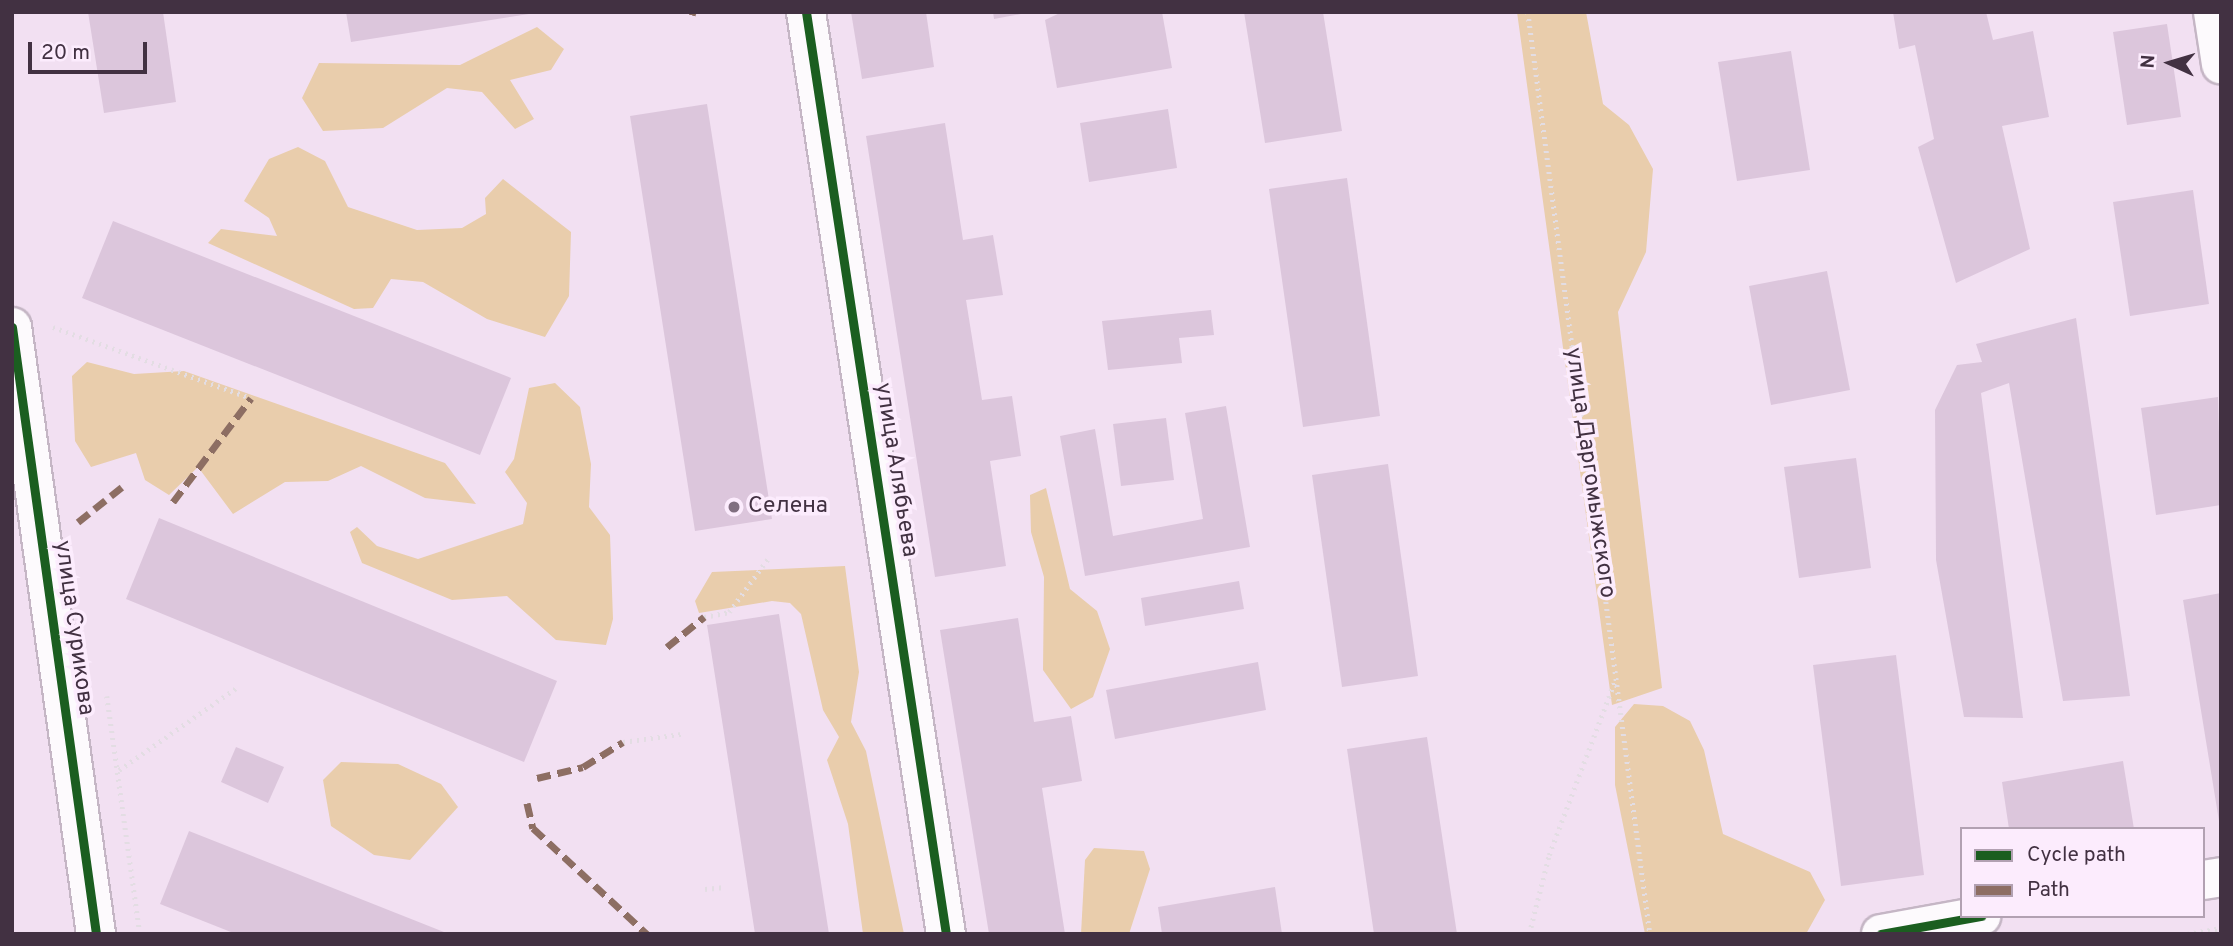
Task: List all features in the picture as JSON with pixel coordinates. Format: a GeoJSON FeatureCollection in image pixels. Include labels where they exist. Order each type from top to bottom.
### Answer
{"type":"FeatureCollection","features":[{"type":"Feature","properties":{"kind":"street","name":"улица Алябьева"},"geometry":{"type":"LineString","coordinates":[[806,12],[946,934]]}},
{"type":"Feature","properties":{"kind":"street"},"geometry":{"type":"LineString","coordinates":[[2213,12],[2221,64]]}},
{"type":"Feature","properties":{"kind":"street","name":"улица Сурикова"},"geometry":{"type":"LineString","coordinates":[[25,324],[96,934]]}},
{"type":"Feature","properties":{"kind":"street"},"geometry":{"type":"LineString","coordinates":[[1881,934],[1970,918]]}},
{"type":"Feature","properties":{"kind":"path"},"geometry":{"type":"LineString","coordinates":[[25,324],[251,398]]}},
{"type":"Feature","properties":{"kind":"path"},"geometry":{"type":"LineString","coordinates":[[704,617],[729,612],[770,556]]}},
{"type":"Feature","properties":{"kind":"path"},"geometry":{"type":"LineString","coordinates":[[1529,934],[1549,855],[1616,677]]}},
{"type":"Feature","properties":{"kind":"path"},"geometry":{"type":"LineString","coordinates":[[118,771],[236,688]]}},
{"type":"Feature","properties":{"kind":"path"},"geometry":{"type":"LineString","coordinates":[[623,741],[681,734]]}},
{"type":"Feature","properties":{"kind":"path"},"geometry":{"type":"LineString","coordinates":[[705,890],[725,887]]}},
{"type":"Feature","properties":{"kind":"path"},"geometry":{"type":"LineString","coordinates":[[2187,934],[2221,928]]}},
{"type":"Feature","properties":{"kind":"shaded area"},"geometry":{"type":"Polygon","coordinates":[[[1517,12],[1586,12],[1603,104],[1629,125],[1653,169],[1646,252],[1618,312],[1662,688],[1612,705],[1517,12]]]}},
{"type":"Feature","properties":{"kind":"shaded area"},"geometry":{"type":"Polygon","coordinates":[[[537,27],[564,49],[551,70],[510,80],[534,119],[515,129],[482,92],[447,88],[383,128],[323,131],[302,98],[319,63],[460,65],[537,27]]]}},
{"type":"Feature","properties":{"kind":"shaded area"},"geometry":{"type":"Polygon","coordinates":[[[298,147],[325,161],[348,207],[417,230],[462,228],[486,214],[485,198],[503,179],[571,232],[569,296],[545,337],[487,319],[423,282],[391,279],[373,308],[354,309],[208,243],[221,229],[277,236],[269,218],[244,201],[269,159],[298,147]]]}},
{"type":"Feature","properties":{"kind":"shaded area"},"geometry":{"type":"Polygon","coordinates":[[[87,362],[134,374],[184,371],[445,463],[476,504],[425,498],[361,466],[328,481],[285,482],[233,514],[198,467],[169,495],[145,480],[136,453],[91,467],[75,441],[72,376],[87,362]]]}},
{"type":"Feature","properties":{"kind":"shaded area"},"geometry":{"type":"Polygon","coordinates":[[[555,383],[580,407],[591,464],[589,507],[610,535],[613,619],[606,645],[556,640],[507,596],[452,600],[362,563],[350,532],[357,527],[377,546],[418,559],[523,524],[527,503],[505,472],[514,459],[529,388],[555,383]]]}},
{"type":"Feature","properties":{"kind":"shaded area"},"geometry":{"type":"Polygon","coordinates":[[[1046,488],[1070,589],[1097,611],[1110,649],[1093,697],[1071,709],[1043,670],[1044,577],[1031,532],[1030,495],[1046,488]]]}},
{"type":"Feature","properties":{"kind":"shaded area"},"geometry":{"type":"Polygon","coordinates":[[[845,566],[859,672],[851,722],[866,751],[904,934],[863,934],[848,824],[827,760],[839,737],[823,710],[801,614],[790,603],[772,601],[699,613],[695,601],[712,572],[845,566]]]}},
{"type":"Feature","properties":{"kind":"shaded area"},"geometry":{"type":"Polygon","coordinates":[[[1634,704],[1663,706],[1690,721],[1704,750],[1723,834],[1810,872],[1825,900],[1806,934],[1645,934],[1615,785],[1615,727],[1634,704]]]}},
{"type":"Feature","properties":{"kind":"shaded area"},"geometry":{"type":"Polygon","coordinates":[[[341,762],[398,764],[441,784],[458,807],[410,860],[374,855],[331,826],[323,780],[341,762]]]}},
{"type":"Feature","properties":{"kind":"shaded area"},"geometry":{"type":"Polygon","coordinates":[[[1094,848],[1144,851],[1150,869],[1129,934],[1081,934],[1085,860],[1094,848]]]}},
{"type":"Feature","properties":{"kind":"building"},"geometry":{"type":"Polygon","coordinates":[[[88,12],[163,12],[176,102],[104,113],[88,12]]]}},
{"type":"Feature","properties":{"kind":"building"},"geometry":{"type":"Polygon","coordinates":[[[346,12],[529,12],[529,14],[351,42],[346,12]]]}},
{"type":"Feature","properties":{"kind":"building"},"geometry":{"type":"Polygon","coordinates":[[[851,12],[926,12],[934,67],[862,79],[851,12]]]}},
{"type":"Feature","properties":{"kind":"building"},"geometry":{"type":"Polygon","coordinates":[[[993,12],[1021,12],[1021,14],[994,19],[993,12]]]}},
{"type":"Feature","properties":{"kind":"building"},"geometry":{"type":"Polygon","coordinates":[[[1062,12],[1162,12],[1172,68],[1057,88],[1045,20],[1062,12]]]}},
{"type":"Feature","properties":{"kind":"building"},"geometry":{"type":"Polygon","coordinates":[[[1244,12],[1323,12],[1342,131],[1265,143],[1244,12]]]}},
{"type":"Feature","properties":{"kind":"building"},"geometry":{"type":"Polygon","coordinates":[[[1893,12],[1986,12],[1993,40],[2033,31],[2049,117],[2002,126],[2030,249],[1956,283],[1918,147],[1934,139],[1915,45],[1899,49],[1893,12]]]}},
{"type":"Feature","properties":{"kind":"building"},"geometry":{"type":"Polygon","coordinates":[[[2167,24],[2181,117],[2127,125],[2113,32],[2167,24]]]}},
{"type":"Feature","properties":{"kind":"building"},"geometry":{"type":"Polygon","coordinates":[[[1791,51],[1810,170],[1737,181],[1718,62],[1791,51]]]}},
{"type":"Feature","properties":{"kind":"building"},"geometry":{"type":"Polygon","coordinates":[[[707,104],[772,519],[695,531],[630,116],[707,104]]]}},
{"type":"Feature","properties":{"kind":"building"},"geometry":{"type":"Polygon","coordinates":[[[1168,109],[1177,168],[1089,182],[1080,123],[1168,109]]]}},
{"type":"Feature","properties":{"kind":"building"},"geometry":{"type":"Polygon","coordinates":[[[945,123],[963,240],[993,235],[1003,295],[966,300],[982,400],[1012,396],[1021,456],[990,461],[1006,566],[935,577],[866,136],[945,123]]]}},
{"type":"Feature","properties":{"kind":"building"},"geometry":{"type":"Polygon","coordinates":[[[1347,178],[1380,416],[1303,427],[1269,189],[1347,178]]]}},
{"type":"Feature","properties":{"kind":"building"},"geometry":{"type":"Polygon","coordinates":[[[2193,190],[2209,304],[2130,316],[2113,202],[2193,190]]]}},
{"type":"Feature","properties":{"kind":"building"},"geometry":{"type":"Polygon","coordinates":[[[113,221],[511,378],[480,455],[82,298],[113,221]]]}},
{"type":"Feature","properties":{"kind":"building"},"geometry":{"type":"Polygon","coordinates":[[[1827,271],[1850,390],[1771,405],[1749,286],[1827,271]]]}},
{"type":"Feature","properties":{"kind":"building"},"geometry":{"type":"Polygon","coordinates":[[[1211,310],[1214,335],[1179,338],[1182,363],[1108,370],[1102,321],[1211,310]]]}},
{"type":"Feature","properties":{"kind":"building"},"geometry":{"type":"Polygon","coordinates":[[[2076,318],[2130,696],[2063,701],[2009,383],[1981,393],[2023,718],[1964,717],[1936,560],[1935,410],[1957,365],[1982,362],[1976,344],[2076,318]]]}},
{"type":"Feature","properties":{"kind":"building"},"geometry":{"type":"Polygon","coordinates":[[[2218,397],[2221,505],[2156,515],[2141,408],[2218,397]]]}},
{"type":"Feature","properties":{"kind":"building"},"geometry":{"type":"Polygon","coordinates":[[[1226,406],[1250,547],[1085,576],[1060,436],[1095,429],[1113,536],[1203,519],[1185,413],[1226,406]]]}},
{"type":"Feature","properties":{"kind":"building"},"geometry":{"type":"Polygon","coordinates":[[[1166,418],[1174,480],[1121,486],[1113,424],[1166,418]]]}},
{"type":"Feature","properties":{"kind":"building"},"geometry":{"type":"Polygon","coordinates":[[[1856,458],[1871,568],[1799,578],[1784,467],[1856,458]]]}},
{"type":"Feature","properties":{"kind":"building"},"geometry":{"type":"Polygon","coordinates":[[[1388,464],[1418,676],[1342,687],[1312,475],[1388,464]]]}},
{"type":"Feature","properties":{"kind":"building"},"geometry":{"type":"Polygon","coordinates":[[[159,518],[557,681],[524,762],[126,599],[159,518]]]}},
{"type":"Feature","properties":{"kind":"building"},"geometry":{"type":"Polygon","coordinates":[[[1239,581],[1244,609],[1145,626],[1141,598],[1239,581]]]}},
{"type":"Feature","properties":{"kind":"building"},"geometry":{"type":"Polygon","coordinates":[[[2221,593],[2221,820],[2219,821],[2183,600],[2221,593]]]}},
{"type":"Feature","properties":{"kind":"building"},"geometry":{"type":"Polygon","coordinates":[[[779,614],[829,934],[755,934],[707,625],[779,614]]]}},
{"type":"Feature","properties":{"kind":"building"},"geometry":{"type":"Polygon","coordinates":[[[1018,618],[1034,722],[1071,716],[1082,781],[1042,788],[1065,934],[989,934],[940,630],[1018,618]]]}},
{"type":"Feature","properties":{"kind":"building"},"geometry":{"type":"Polygon","coordinates":[[[1896,655],[1924,875],[1841,886],[1813,665],[1896,655]]]}},
{"type":"Feature","properties":{"kind":"building"},"geometry":{"type":"Polygon","coordinates":[[[1258,662],[1266,710],[1115,739],[1106,690],[1258,662]]]}},
{"type":"Feature","properties":{"kind":"building"},"geometry":{"type":"Polygon","coordinates":[[[1427,737],[1457,934],[1374,934],[1347,749],[1427,737]]]}},
{"type":"Feature","properties":{"kind":"building"},"geometry":{"type":"Polygon","coordinates":[[[236,747],[284,767],[268,803],[221,782],[236,747]]]}},
{"type":"Feature","properties":{"kind":"building"},"geometry":{"type":"Polygon","coordinates":[[[2123,761],[2134,827],[2009,827],[2002,782],[2123,761]]]}},
{"type":"Feature","properties":{"kind":"building"},"geometry":{"type":"Polygon","coordinates":[[[189,831],[449,934],[236,934],[160,904],[189,831]]]}},
{"type":"Feature","properties":{"kind":"building"},"geometry":{"type":"Polygon","coordinates":[[[1275,887],[1282,934],[1162,934],[1158,907],[1275,887]]]}},
{"type":"Feature","properties":{"kind":"marked path"},"geometry":{"type":"LineString","coordinates":[[173,502],[251,398]]}},
{"type":"Feature","properties":{"kind":"marked path"},"geometry":{"type":"LineString","coordinates":[[78,522],[127,483]]}},
{"type":"Feature","properties":{"kind":"marked path"},"geometry":{"type":"LineString","coordinates":[[667,647],[704,617]]}},
{"type":"Feature","properties":{"kind":"marked path"},"geometry":{"type":"LineString","coordinates":[[537,778],[583,767],[623,742]]}},
{"type":"Feature","properties":{"kind":"marked path"},"geometry":{"type":"LineString","coordinates":[[527,803],[533,828],[647,934]]}},
{"type":"Feature","properties":{"kind":"cycle path"},"geometry":{"type":"LineString","coordinates":[[806,12],[946,934]]}},
{"type":"Feature","properties":{"kind":"cycle path"},"geometry":{"type":"LineString","coordinates":[[12,327],[96,934]]}},
{"type":"Feature","properties":{"kind":"cycle path"},"geometry":{"type":"LineString","coordinates":[[1881,934],[1970,918]]}},
{"type":"Feature","properties":{"kind":"place","name":"Селена"},"geometry":{"type":"Point","coordinates":[734,507]}}]}
